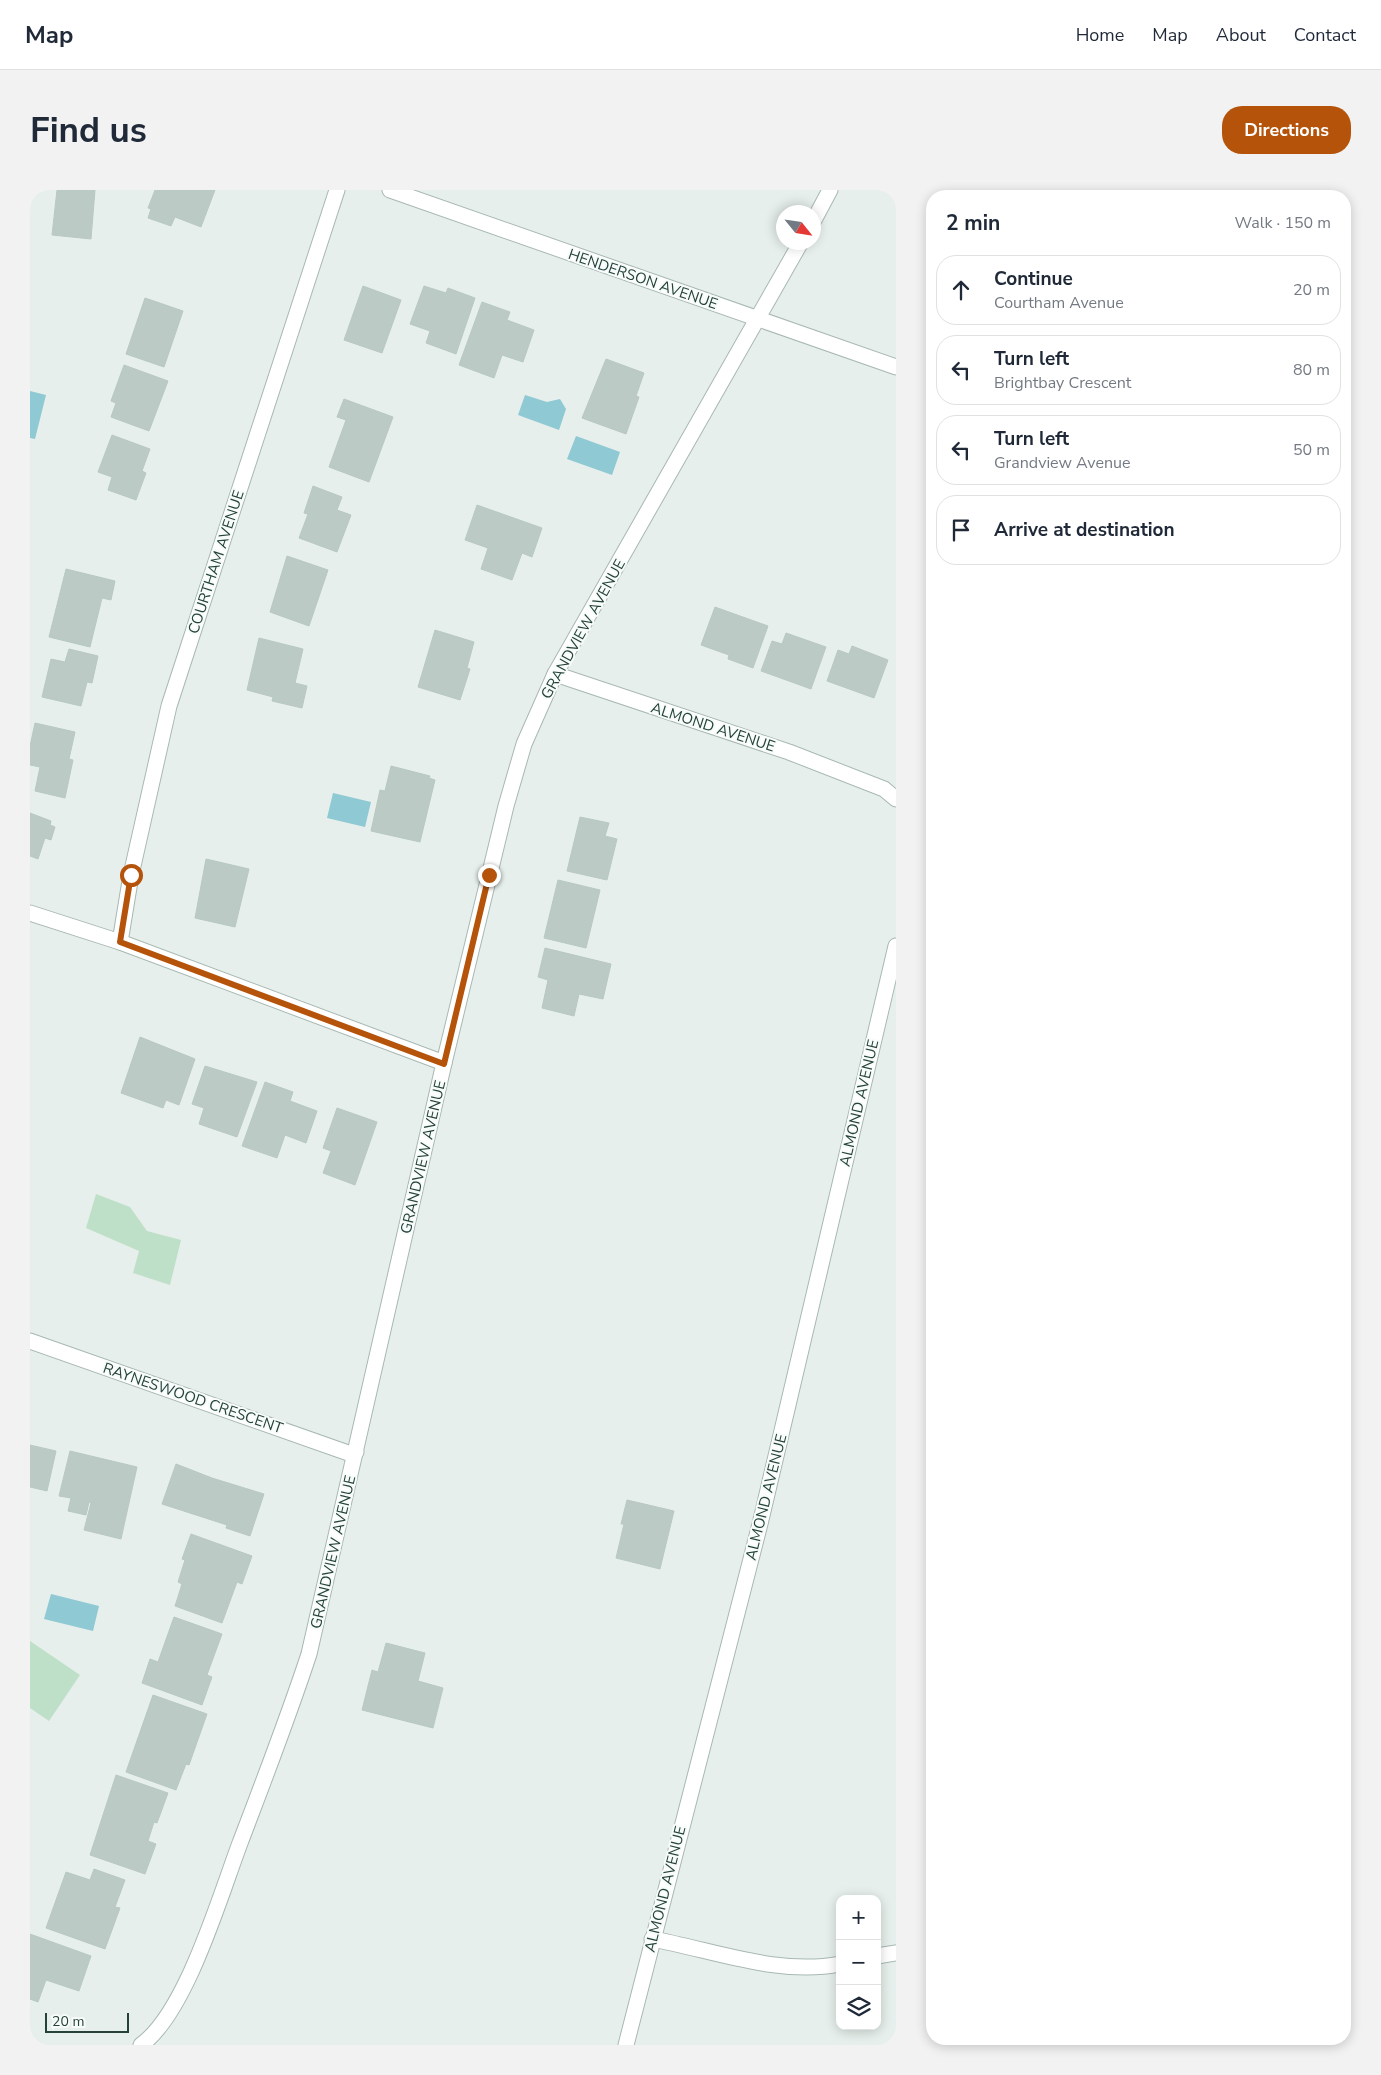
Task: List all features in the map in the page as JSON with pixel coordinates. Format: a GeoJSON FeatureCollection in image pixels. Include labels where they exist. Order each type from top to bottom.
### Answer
{"type":"FeatureCollection","features":[{"type":"Feature","properties":{"kind":"street","name":"COURTHAM AVENUE"},"geometry":{"type":"LineString","coordinates":[[120,942],[131,875],[169,706],[338,190]]}},
{"type":"Feature","properties":{"kind":"street","name":"HENDERSON AVENUE"},"geometry":{"type":"LineString","coordinates":[[390,190],[896,367]]}},
{"type":"Feature","properties":{"kind":"street"},"geometry":{"type":"LineString","coordinates":[[821,207],[830,190]]}},
{"type":"Feature","properties":{"kind":"street","name":"GRANDVIEW AVENUE"},"geometry":{"type":"LineString","coordinates":[[141,2045],[150,2039],[175,2005],[203,1943],[286,1723],[308,1654],[444,1064],[506,806],[524,744],[555,674],[797,250]]}},
{"type":"Feature","properties":{"kind":"street","name":"ALMOND AVENUE"},"geometry":{"type":"LineString","coordinates":[[555,674],[789,752],[884,789],[896,799]]}},
{"type":"Feature","properties":{"kind":"street"},"geometry":{"type":"LineString","coordinates":[[30,913],[120,942],[444,1064]]}},
{"type":"Feature","properties":{"kind":"street","name":"ALMOND AVENUE"},"geometry":{"type":"LineString","coordinates":[[626,2045],[760,1524],[896,946]]}},
{"type":"Feature","properties":{"kind":"street","name":"RAYNESWOOD CRESCENT"},"geometry":{"type":"LineString","coordinates":[[30,1341],[351,1454],[356,1452]]}},
{"type":"Feature","properties":{"kind":"street"},"geometry":{"type":"LineString","coordinates":[[652,1939],[774,1965],[836,1965]]}},
{"type":"Feature","properties":{"kind":"street"},"geometry":{"type":"LineString","coordinates":[[881,1955],[896,1953]]}},
{"type":"Feature","properties":{"kind":"green space"},"geometry":{"type":"Polygon","coordinates":[[[96,1194],[130,1207],[147,1231],[181,1240],[170,1285],[133,1273],[139,1251],[86,1228],[96,1194]]]}},
{"type":"Feature","properties":{"kind":"green space"},"geometry":{"type":"Polygon","coordinates":[[[30,1641],[80,1675],[49,1721],[30,1708],[30,1641]]]}},
{"type":"Feature","properties":{"kind":"water"},"geometry":{"type":"Polygon","coordinates":[[[30,391],[46,395],[35,439],[30,438],[30,391]]]}},
{"type":"Feature","properties":{"kind":"water"},"geometry":{"type":"Polygon","coordinates":[[[525,395],[547,402],[560,399],[566,409],[559,430],[518,415],[525,395]]]}},
{"type":"Feature","properties":{"kind":"water"},"geometry":{"type":"Polygon","coordinates":[[[576,436],[620,452],[612,475],[567,459],[576,436]]]}},
{"type":"Feature","properties":{"kind":"water"},"geometry":{"type":"Polygon","coordinates":[[[333,793],[371,802],[365,827],[327,818],[333,793]]]}},
{"type":"Feature","properties":{"kind":"water"},"geometry":{"type":"Polygon","coordinates":[[[51,1594],[99,1606],[93,1631],[44,1619],[51,1594]]]}},
{"type":"Feature","properties":{"kind":"building"},"geometry":{"type":"Polygon","coordinates":[[[57,190],[95,190],[91,239],[52,235],[57,190]]]}},
{"type":"Feature","properties":{"kind":"building"},"geometry":{"type":"Polygon","coordinates":[[[155,190],[215,190],[201,227],[175,217],[171,226],[148,218],[151,209],[148,208],[155,190]]]}},
{"type":"Feature","properties":{"kind":"building"},"geometry":{"type":"Polygon","coordinates":[[[363,286],[401,300],[382,353],[344,340],[363,286]]]}},
{"type":"Feature","properties":{"kind":"building"},"geometry":{"type":"Polygon","coordinates":[[[424,286],[446,293],[448,288],[475,298],[456,354],[426,343],[430,331],[410,324],[424,286]]]}},
{"type":"Feature","properties":{"kind":"building"},"geometry":{"type":"Polygon","coordinates":[[[145,298],[183,311],[164,367],[126,354],[145,298]]]}},
{"type":"Feature","properties":{"kind":"building"},"geometry":{"type":"Polygon","coordinates":[[[482,302],[510,312],[507,320],[534,330],[523,362],[502,355],[494,378],[459,365],[482,302]]]}},
{"type":"Feature","properties":{"kind":"building"},"geometry":{"type":"Polygon","coordinates":[[[606,359],[644,373],[636,396],[639,397],[626,434],[582,418],[606,359]]]}},
{"type":"Feature","properties":{"kind":"building"},"geometry":{"type":"Polygon","coordinates":[[[124,365],[168,381],[149,431],[111,417],[116,403],[111,401],[124,365]]]}},
{"type":"Feature","properties":{"kind":"building"},"geometry":{"type":"Polygon","coordinates":[[[344,399],[393,417],[369,482],[329,467],[346,420],[337,417],[344,399]]]}},
{"type":"Feature","properties":{"kind":"building"},"geometry":{"type":"Polygon","coordinates":[[[112,435],[150,449],[142,471],[146,473],[136,500],[108,490],[112,477],[98,472],[112,435]]]}},
{"type":"Feature","properties":{"kind":"building"},"geometry":{"type":"Polygon","coordinates":[[[313,486],[342,497],[337,510],[351,515],[337,552],[299,538],[308,514],[304,513],[313,486]]]}},
{"type":"Feature","properties":{"kind":"building"},"geometry":{"type":"Polygon","coordinates":[[[477,505],[542,528],[532,557],[522,553],[512,580],[481,569],[488,548],[465,540],[477,505]]]}},
{"type":"Feature","properties":{"kind":"building"},"geometry":{"type":"Polygon","coordinates":[[[287,556],[328,570],[309,626],[270,612],[287,556]]]}},
{"type":"Feature","properties":{"kind":"building"},"geometry":{"type":"Polygon","coordinates":[[[66,569],[115,581],[111,600],[102,598],[90,647],[49,637],[66,569]]]}},
{"type":"Feature","properties":{"kind":"building"},"geometry":{"type":"Polygon","coordinates":[[[715,607],[768,626],[753,668],[728,659],[729,655],[701,645],[715,607]]]}},
{"type":"Feature","properties":{"kind":"building"},"geometry":{"type":"Polygon","coordinates":[[[435,630],[474,642],[467,668],[470,669],[460,700],[418,687],[435,630]]]}},
{"type":"Feature","properties":{"kind":"building"},"geometry":{"type":"Polygon","coordinates":[[[786,633],[826,647],[811,689],[761,671],[772,641],[782,644],[786,633]]]}},
{"type":"Feature","properties":{"kind":"building"},"geometry":{"type":"Polygon","coordinates":[[[259,638],[303,649],[295,683],[307,686],[302,708],[272,701],[273,697],[247,690],[259,638]]]}},
{"type":"Feature","properties":{"kind":"building"},"geometry":{"type":"Polygon","coordinates":[[[852,646],[888,660],[874,698],[827,681],[838,650],[849,654],[852,646]]]}},
{"type":"Feature","properties":{"kind":"building"},"geometry":{"type":"Polygon","coordinates":[[[69,649],[98,656],[92,683],[87,682],[81,706],[42,697],[51,659],[65,662],[69,649]]]}},
{"type":"Feature","properties":{"kind":"building"},"geometry":{"type":"Polygon","coordinates":[[[35,723],[75,732],[69,759],[73,760],[65,798],[35,791],[40,767],[30,765],[30,746],[35,723]]]}},
{"type":"Feature","properties":{"kind":"building"},"geometry":{"type":"Polygon","coordinates":[[[391,766],[430,776],[429,778],[435,780],[420,842],[371,831],[380,790],[385,791],[391,766]]]}},
{"type":"Feature","properties":{"kind":"building"},"geometry":{"type":"Polygon","coordinates":[[[30,813],[51,821],[50,825],[55,827],[51,840],[45,838],[38,859],[30,856],[30,813]]]}},
{"type":"Feature","properties":{"kind":"building"},"geometry":{"type":"Polygon","coordinates":[[[580,817],[609,823],[605,836],[617,839],[607,880],[567,871],[580,817]]]}},
{"type":"Feature","properties":{"kind":"building"},"geometry":{"type":"Polygon","coordinates":[[[206,859],[249,869],[235,927],[195,918],[206,859]]]}},
{"type":"Feature","properties":{"kind":"building"},"geometry":{"type":"Polygon","coordinates":[[[558,880],[600,890],[586,948],[544,938],[558,880]]]}},
{"type":"Feature","properties":{"kind":"building"},"geometry":{"type":"Polygon","coordinates":[[[545,948],[611,964],[603,999],[579,994],[574,1016],[542,1008],[548,980],[538,977],[545,948]]]}},
{"type":"Feature","properties":{"kind":"building"},"geometry":{"type":"Polygon","coordinates":[[[140,1037],[195,1059],[179,1105],[166,1100],[163,1108],[121,1093],[140,1037]]]}},
{"type":"Feature","properties":{"kind":"building"},"geometry":{"type":"Polygon","coordinates":[[[205,1066],[257,1082],[237,1137],[199,1124],[204,1108],[192,1104],[205,1066]]]}},
{"type":"Feature","properties":{"kind":"building"},"geometry":{"type":"Polygon","coordinates":[[[265,1082],[293,1092],[290,1101],[317,1111],[306,1143],[285,1135],[277,1158],[242,1146],[265,1082]]]}},
{"type":"Feature","properties":{"kind":"building"},"geometry":{"type":"Polygon","coordinates":[[[337,1108],[377,1122],[355,1185],[323,1173],[331,1151],[323,1148],[337,1108]]]}},
{"type":"Feature","properties":{"kind":"building"},"geometry":{"type":"Polygon","coordinates":[[[30,1445],[56,1451],[47,1491],[30,1487],[30,1445]]]}},
{"type":"Feature","properties":{"kind":"building"},"geometry":{"type":"Polygon","coordinates":[[[70,1451],[137,1467],[121,1539],[84,1530],[91,1503],[89,1502],[86,1515],[68,1511],[71,1498],[59,1496],[70,1451]]]}},
{"type":"Feature","properties":{"kind":"building"},"geometry":{"type":"Polygon","coordinates":[[[176,1464],[212,1478],[264,1494],[250,1536],[226,1528],[227,1525],[162,1504],[176,1464]]]}},
{"type":"Feature","properties":{"kind":"building"},"geometry":{"type":"Polygon","coordinates":[[[627,1500],[674,1511],[660,1569],[616,1558],[624,1524],[621,1524],[627,1500]]]}},
{"type":"Feature","properties":{"kind":"building"},"geometry":{"type":"Polygon","coordinates":[[[191,1534],[252,1556],[242,1584],[237,1582],[222,1623],[175,1606],[182,1584],[178,1582],[185,1560],[182,1559],[191,1534]]]}},
{"type":"Feature","properties":{"kind":"building"},"geometry":{"type":"Polygon","coordinates":[[[174,1617],[222,1634],[207,1675],[212,1677],[202,1705],[142,1683],[150,1659],[158,1662],[174,1617]]]}},
{"type":"Feature","properties":{"kind":"building"},"geometry":{"type":"Polygon","coordinates":[[[386,1643],[425,1653],[418,1681],[443,1688],[433,1728],[362,1710],[372,1670],[378,1672],[386,1643]]]}},
{"type":"Feature","properties":{"kind":"building"},"geometry":{"type":"Polygon","coordinates":[[[153,1695],[207,1714],[189,1765],[186,1764],[176,1790],[126,1772],[153,1695]]]}},
{"type":"Feature","properties":{"kind":"building"},"geometry":{"type":"Polygon","coordinates":[[[116,1775],[168,1793],[157,1823],[154,1822],[148,1841],[156,1844],[145,1874],[90,1855],[116,1775]]]}},
{"type":"Feature","properties":{"kind":"building"},"geometry":{"type":"Polygon","coordinates":[[[94,1869],[125,1880],[115,1907],[120,1908],[105,1949],[46,1928],[66,1872],[90,1880],[94,1869]]]}},
{"type":"Feature","properties":{"kind":"building"},"geometry":{"type":"Polygon","coordinates":[[[30,1934],[91,1956],[79,1991],[46,1980],[38,2002],[30,1999],[30,1934]]]}},
{"type":"Feature","properties":{"kind":"route"},"geometry":{"type":"LineString","coordinates":[[131,875],[120,942],[444,1064],[489,875]]}}]}
